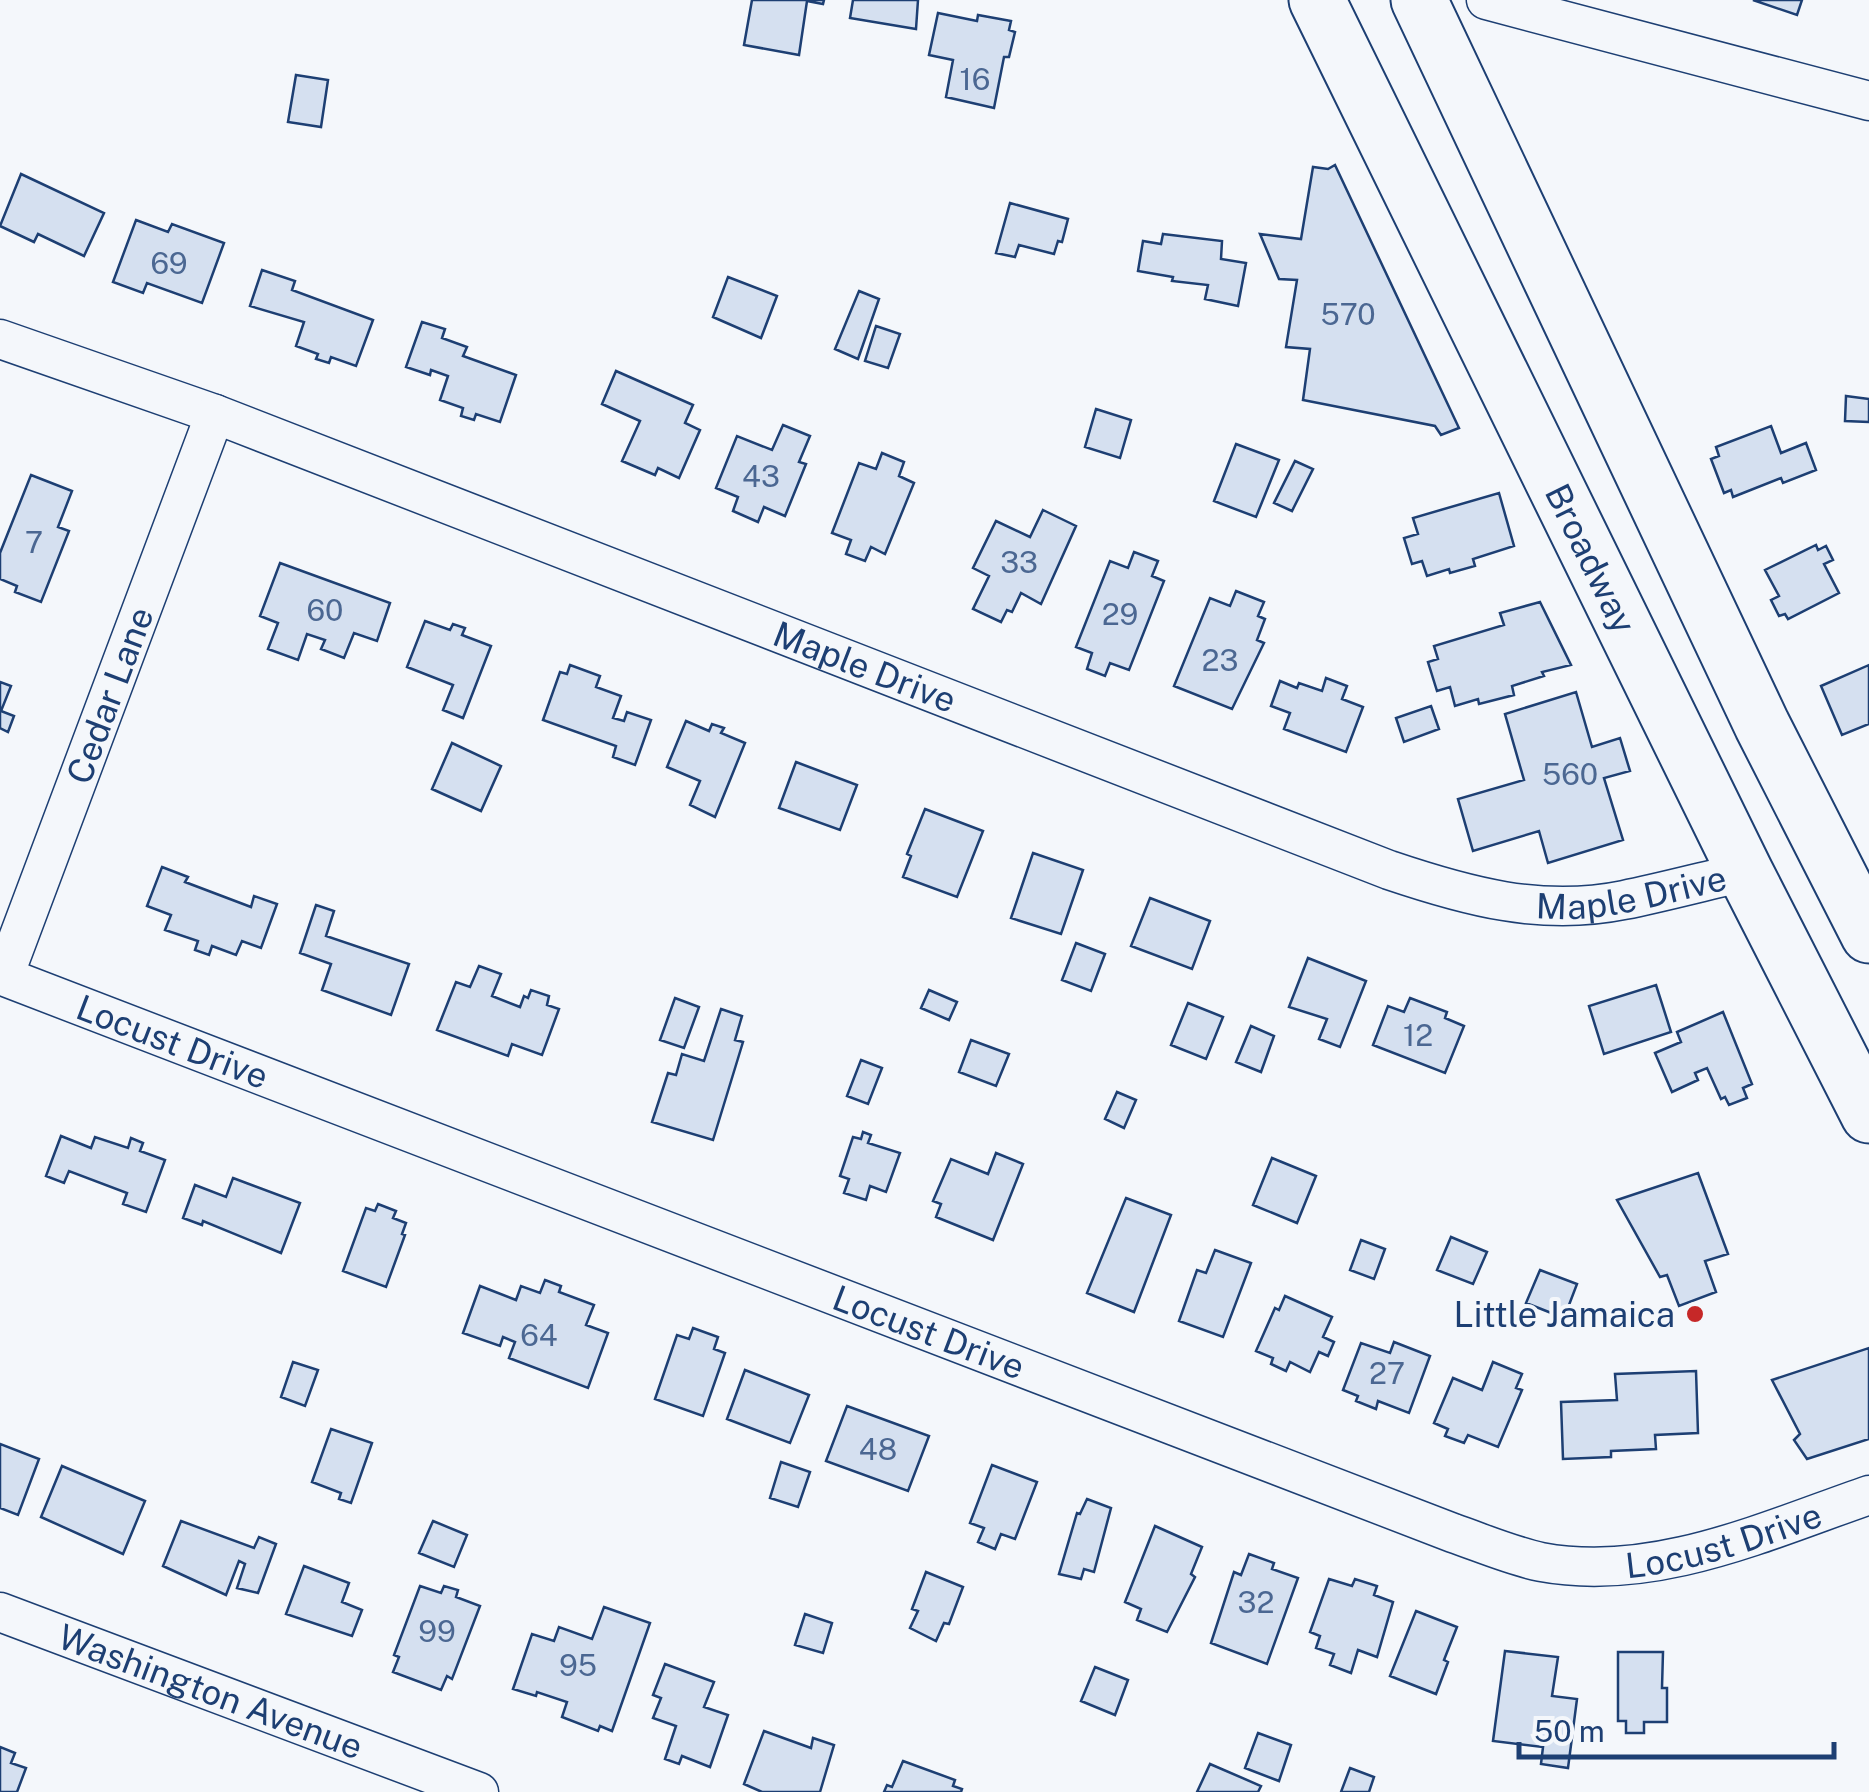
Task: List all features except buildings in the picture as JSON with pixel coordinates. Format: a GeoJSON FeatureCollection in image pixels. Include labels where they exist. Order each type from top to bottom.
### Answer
{"type":"FeatureCollection","features":[{"type":"Feature","properties":{"kind":"main road","name":"Broadway"},"geometry":{"type":"LineString","coordinates":[[1317,0],[1744,872],[1869,1115]]}},
{"type":"Feature","properties":{"kind":"main road"},"geometry":{"type":"LineString","coordinates":[[1419,0],[1762,724],[1869,936]]}},
{"type":"Feature","properties":{"kind":"street"},"geometry":{"type":"LineString","coordinates":[[1486,0],[1869,101]]}},
{"type":"Feature","properties":{"kind":"street","name":"Maple Drive"},"geometry":{"type":"LineString","coordinates":[[0,339],[214,414],[1389,870],[1465,895],[1534,906],[1620,901],[1744,872]]}},
{"type":"Feature","properties":{"kind":"street","name":"Cedar Lane"},"geometry":{"type":"LineString","coordinates":[[2,975],[214,414]]}},
{"type":"Feature","properties":{"kind":"street","name":"Locust Drive"},"geometry":{"type":"LineString","coordinates":[[2,975],[1435,1526],[1541,1562],[1630,1567],[1718,1547],[1869,1496]]}},
{"type":"Feature","properties":{"kind":"street","name":"Washington Avenue"},"geometry":{"type":"LineString","coordinates":[[0,1612],[479,1792]]}},
{"type":"Feature","properties":{"kind":"place","name":"Little Jamaica"},"geometry":{"type":"Point","coordinates":[1695,1314]}}]}
